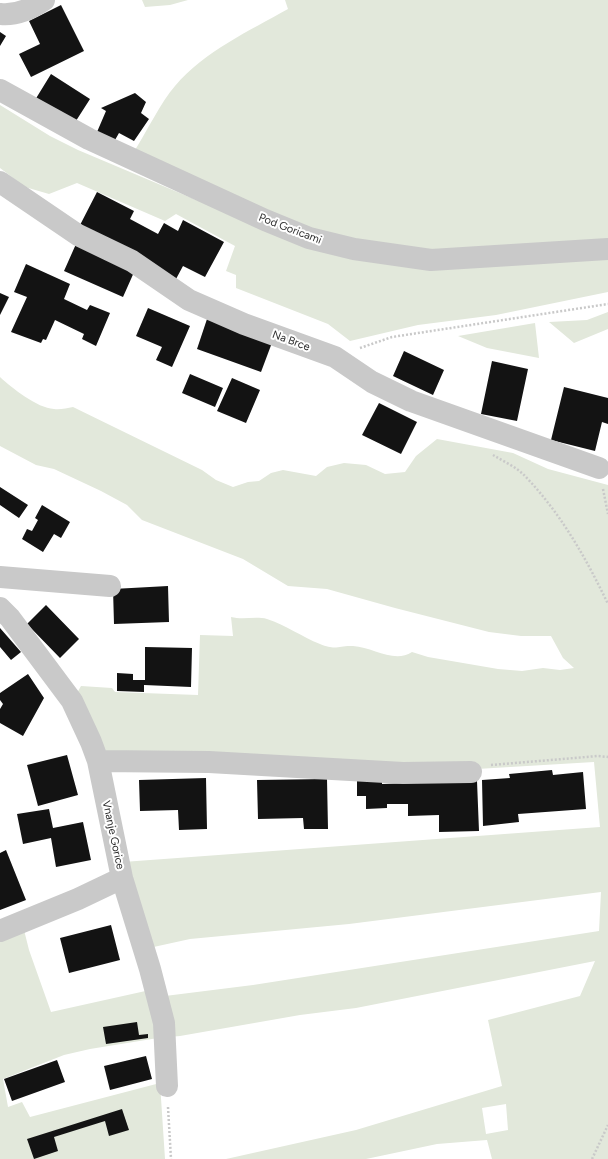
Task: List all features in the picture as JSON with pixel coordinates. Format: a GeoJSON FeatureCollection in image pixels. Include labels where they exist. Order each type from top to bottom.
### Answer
{"type":"FeatureCollection","features":[{"type":"Feature","properties":{"kind":"street"},"geometry":{"type":"LineString","coordinates":[[0,14],[7,15],[29,10],[44,0]]}},
{"type":"Feature","properties":{"kind":"street","name":"Pod Goricami"},"geometry":{"type":"LineString","coordinates":[[0,90],[88,139],[265,220],[309,238],[354,249],[431,260],[608,249]]}},
{"type":"Feature","properties":{"kind":"street","name":"Na Brce"},"geometry":{"type":"LineString","coordinates":[[0,182],[78,235],[132,261],[189,300],[244,324],[335,357],[372,382],[410,401],[598,468]]}},
{"type":"Feature","properties":{"kind":"street"},"geometry":{"type":"LineString","coordinates":[[0,577],[110,586]]}},
{"type":"Feature","properties":{"kind":"street","name":"Vnanje Gorice"},"geometry":{"type":"LineString","coordinates":[[0,608],[10,618],[72,701],[98,761],[122,878],[150,969],[164,1023],[167,1086]]}},
{"type":"Feature","properties":{"kind":"street"},"geometry":{"type":"LineString","coordinates":[[98,761],[210,762],[403,773],[471,772]]}},
{"type":"Feature","properties":{"kind":"street"},"geometry":{"type":"LineString","coordinates":[[0,931],[78,899],[122,878]]}},
{"type":"Feature","properties":{"kind":"path"},"geometry":{"type":"LineString","coordinates":[[335,357],[392,337],[608,304]]}},
{"type":"Feature","properties":{"kind":"path"},"geometry":{"type":"LineString","coordinates":[[490,453],[523,474],[556,513],[589,564],[608,604]]}},
{"type":"Feature","properties":{"kind":"path"},"geometry":{"type":"LineString","coordinates":[[471,772],[495,764],[598,756],[608,757]]}},
{"type":"Feature","properties":{"kind":"path"},"geometry":{"type":"LineString","coordinates":[[167,1086],[171,1159]]}},
{"type":"Feature","properties":{"kind":"path"},"geometry":{"type":"LineString","coordinates":[[592,1159],[608,1125]]}},
{"type":"Feature","properties":{"kind":"shaded area"},"geometry":{"type":"Polygon","coordinates":[[[142,0],[188,0],[170,5],[145,7],[142,0]]]}},
{"type":"Feature","properties":{"kind":"shaded area"},"geometry":{"type":"Polygon","coordinates":[[[285,0],[608,0],[608,243],[425,251],[321,234],[135,150],[165,100],[175,86],[187,74],[214,52],[288,9],[285,0]]]}},
{"type":"Feature","properties":{"kind":"shaded area"},"geometry":{"type":"Polygon","coordinates":[[[0,105],[50,136],[78,150],[310,248],[608,257],[608,292],[496,315],[418,325],[350,341],[328,324],[236,288],[236,275],[226,271],[235,246],[176,214],[165,221],[77,183],[49,194],[25,187],[0,168],[0,105]]]}},
{"type":"Feature","properties":{"kind":"shaded area"},"geometry":{"type":"Polygon","coordinates":[[[608,312],[608,329],[574,343],[549,322],[587,320],[608,312]]]}},
{"type":"Feature","properties":{"kind":"shaded area"},"geometry":{"type":"Polygon","coordinates":[[[535,323],[539,358],[487,348],[458,336],[535,323]]]}},
{"type":"Feature","properties":{"kind":"shaded area"},"geometry":{"type":"Polygon","coordinates":[[[0,377],[18,392],[40,405],[47,408],[56,409],[73,407],[202,470],[216,480],[233,487],[248,482],[259,481],[271,473],[283,470],[316,476],[327,467],[344,463],[366,465],[385,474],[405,472],[416,456],[437,439],[513,453],[548,469],[608,485],[608,1159],[492,1159],[487,1140],[437,1144],[366,1159],[226,1159],[356,1130],[502,1086],[488,1020],[580,996],[595,961],[356,1008],[300,1015],[169,1037],[165,996],[253,985],[599,931],[601,892],[349,924],[190,939],[149,948],[123,862],[600,827],[594,762],[477,769],[100,751],[77,693],[81,686],[112,688],[115,692],[198,695],[200,635],[233,636],[231,617],[267,619],[281,624],[313,641],[330,647],[361,647],[391,656],[405,655],[412,652],[428,657],[498,669],[522,671],[543,668],[560,670],[574,668],[563,658],[551,636],[521,636],[489,632],[327,589],[288,586],[243,559],[142,520],[127,505],[101,491],[54,469],[36,465],[0,446],[0,377]],[[506,1104],[482,1108],[486,1134],[508,1130],[506,1104]]]}},
{"type":"Feature","properties":{"kind":"shaded area"},"geometry":{"type":"Polygon","coordinates":[[[24,930],[29,950],[51,1012],[150,990],[158,1038],[90,1049],[64,1055],[3,1079],[8,1107],[22,1102],[30,1117],[160,1083],[165,1159],[0,1159],[0,937],[24,930]]]}},
{"type":"Feature","properties":{"kind":"building"},"geometry":{"type":"Polygon","coordinates":[[[61,5],[84,51],[31,77],[19,54],[40,44],[29,21],[61,5]]]}},
{"type":"Feature","properties":{"kind":"building"},"geometry":{"type":"Polygon","coordinates":[[[0,32],[6,36],[0,46],[0,32]]]}},
{"type":"Feature","properties":{"kind":"building"},"geometry":{"type":"Polygon","coordinates":[[[51,74],[90,99],[74,124],[35,100],[51,74]]]}},
{"type":"Feature","properties":{"kind":"building"},"geometry":{"type":"Polygon","coordinates":[[[135,93],[146,102],[141,113],[149,119],[134,141],[119,133],[115,140],[97,132],[106,111],[101,108],[135,93]]]}},
{"type":"Feature","properties":{"kind":"building"},"geometry":{"type":"Polygon","coordinates":[[[97,192],[134,211],[130,219],[158,234],[164,223],[178,231],[183,220],[224,242],[205,277],[183,266],[176,279],[79,227],[97,192]]]}},
{"type":"Feature","properties":{"kind":"building"},"geometry":{"type":"Polygon","coordinates":[[[76,244],[135,270],[123,297],[64,271],[76,244]]]}},
{"type":"Feature","properties":{"kind":"building"},"geometry":{"type":"Polygon","coordinates":[[[26,264],[70,284],[64,299],[87,310],[90,305],[110,313],[96,346],[82,339],[84,334],[55,320],[46,340],[43,339],[41,343],[11,332],[27,297],[14,292],[26,264]]]}},
{"type":"Feature","properties":{"kind":"building"},"geometry":{"type":"Polygon","coordinates":[[[0,293],[9,297],[0,315],[0,293]]]}},
{"type":"Feature","properties":{"kind":"building"},"geometry":{"type":"Polygon","coordinates":[[[148,308],[190,326],[172,367],[156,360],[162,347],[136,336],[148,308]]]}},
{"type":"Feature","properties":{"kind":"building"},"geometry":{"type":"Polygon","coordinates":[[[208,316],[273,340],[261,372],[197,349],[208,316]]]}},
{"type":"Feature","properties":{"kind":"building"},"geometry":{"type":"Polygon","coordinates":[[[404,351],[444,370],[433,395],[393,376],[404,351]]]}},
{"type":"Feature","properties":{"kind":"building"},"geometry":{"type":"Polygon","coordinates":[[[492,361],[528,369],[517,421],[481,414],[492,361]]]}},
{"type":"Feature","properties":{"kind":"building"},"geometry":{"type":"Polygon","coordinates":[[[190,374],[223,388],[215,407],[182,393],[190,374]]]}},
{"type":"Feature","properties":{"kind":"building"},"geometry":{"type":"Polygon","coordinates":[[[232,378],[260,390],[246,423],[217,411],[232,378]]]}},
{"type":"Feature","properties":{"kind":"building"},"geometry":{"type":"Polygon","coordinates":[[[564,387],[608,398],[608,424],[602,422],[595,451],[551,440],[564,387]]]}},
{"type":"Feature","properties":{"kind":"building"},"geometry":{"type":"Polygon","coordinates":[[[379,403],[417,422],[401,454],[362,435],[379,403]]]}},
{"type":"Feature","properties":{"kind":"building"},"geometry":{"type":"Polygon","coordinates":[[[0,487],[28,505],[19,518],[0,505],[0,487]]]}},
{"type":"Feature","properties":{"kind":"building"},"geometry":{"type":"Polygon","coordinates":[[[42,505],[70,522],[61,538],[54,534],[43,552],[22,539],[27,529],[32,531],[38,520],[35,518],[42,505]]]}},
{"type":"Feature","properties":{"kind":"building"},"geometry":{"type":"Polygon","coordinates":[[[168,586],[169,622],[114,624],[113,589],[168,586]]]}},
{"type":"Feature","properties":{"kind":"building"},"geometry":{"type":"Polygon","coordinates":[[[46,605],[79,639],[60,658],[27,624],[46,605]]]}},
{"type":"Feature","properties":{"kind":"building"},"geometry":{"type":"Polygon","coordinates":[[[0,628],[21,652],[11,660],[0,647],[0,628]]]}},
{"type":"Feature","properties":{"kind":"building"},"geometry":{"type":"Polygon","coordinates":[[[145,647],[192,648],[191,687],[144,685],[144,692],[117,691],[117,673],[133,674],[133,680],[145,680],[145,647]]]}},
{"type":"Feature","properties":{"kind":"building"},"geometry":{"type":"Polygon","coordinates":[[[28,674],[44,698],[23,736],[0,723],[0,709],[3,704],[0,700],[0,693],[28,674]]]}},
{"type":"Feature","properties":{"kind":"building"},"geometry":{"type":"Polygon","coordinates":[[[67,755],[78,795],[38,806],[27,765],[67,755]]]}},
{"type":"Feature","properties":{"kind":"building"},"geometry":{"type":"Polygon","coordinates":[[[552,770],[553,775],[583,772],[586,809],[518,814],[519,822],[483,826],[482,780],[510,778],[509,774],[552,770]]]}},
{"type":"Feature","properties":{"kind":"building"},"geometry":{"type":"Polygon","coordinates":[[[206,778],[207,829],[179,830],[178,810],[140,811],[139,780],[206,778]]]}},
{"type":"Feature","properties":{"kind":"building"},"geometry":{"type":"Polygon","coordinates":[[[357,778],[382,778],[382,784],[477,781],[479,831],[439,832],[439,815],[408,816],[408,804],[387,804],[387,808],[366,809],[366,796],[357,796],[357,778]]]}},
{"type":"Feature","properties":{"kind":"building"},"geometry":{"type":"Polygon","coordinates":[[[327,779],[328,829],[304,829],[303,818],[258,819],[257,780],[327,779]]]}},
{"type":"Feature","properties":{"kind":"building"},"geometry":{"type":"Polygon","coordinates":[[[49,809],[53,828],[83,822],[91,860],[56,867],[51,838],[23,844],[17,814],[49,809]]]}},
{"type":"Feature","properties":{"kind":"building"},"geometry":{"type":"Polygon","coordinates":[[[6,850],[26,900],[0,910],[0,853],[6,850]]]}},
{"type":"Feature","properties":{"kind":"building"},"geometry":{"type":"Polygon","coordinates":[[[111,925],[120,960],[69,973],[60,938],[111,925]]]}},
{"type":"Feature","properties":{"kind":"building"},"geometry":{"type":"Polygon","coordinates":[[[137,1022],[139,1035],[148,1034],[148,1038],[106,1044],[103,1027],[137,1022]]]}},
{"type":"Feature","properties":{"kind":"building"},"geometry":{"type":"Polygon","coordinates":[[[146,1056],[152,1079],[110,1090],[104,1066],[146,1056]]]}},
{"type":"Feature","properties":{"kind":"building"},"geometry":{"type":"Polygon","coordinates":[[[57,1060],[65,1082],[12,1101],[4,1079],[57,1060]]]}},
{"type":"Feature","properties":{"kind":"building"},"geometry":{"type":"Polygon","coordinates":[[[122,1109],[129,1130],[109,1136],[105,1121],[54,1137],[58,1151],[34,1159],[27,1139],[122,1109]]]}}]}
